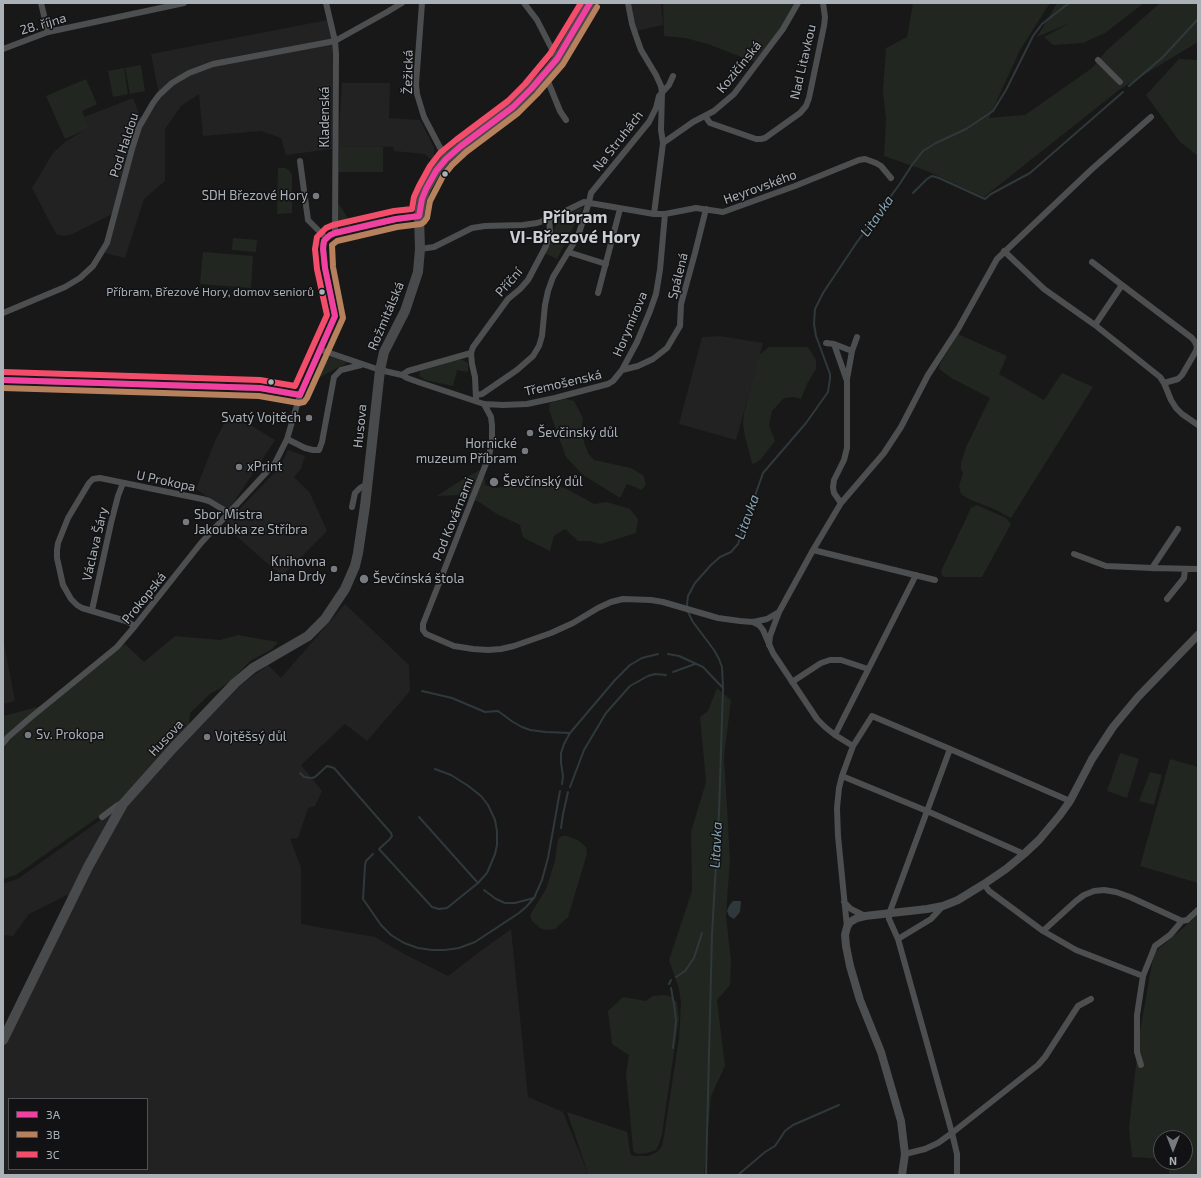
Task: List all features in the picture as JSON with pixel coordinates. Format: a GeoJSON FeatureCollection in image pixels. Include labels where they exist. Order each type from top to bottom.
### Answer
{"type":"FeatureCollection","features":[{"type":"Feature","properties":{"kind":"main road","name":"Rožmitálská"},"geometry":{"type":"LineString","coordinates":[[380,370],[384,352],[405,311],[418,272],[420,249],[419,216],[422,199],[430,180],[446,159],[467,141],[513,107],[545,74],[557,59],[590,3]]}},
{"type":"Feature","properties":{"kind":"main road","name":"Husova"},"geometry":{"type":"LineString","coordinates":[[3,1040],[88,867],[123,804],[235,683],[253,668],[308,636],[330,611],[345,589],[355,566],[365,506],[380,370]]}},
{"type":"Feature","properties":{"kind":"street"},"geometry":{"type":"LineString","coordinates":[[41,3],[48,32]]}},
{"type":"Feature","properties":{"kind":"street","name":"28. října"},"geometry":{"type":"LineString","coordinates":[[3,49],[48,32],[181,3]]}},
{"type":"Feature","properties":{"kind":"street","name":"Kladenská"},"geometry":{"type":"LineString","coordinates":[[326,3],[335,41],[336,54],[335,233]]}},
{"type":"Feature","properties":{"kind":"street","name":"Pod Haldou"},"geometry":{"type":"LineString","coordinates":[[3,313],[65,287],[80,278],[93,266],[107,243],[139,127],[153,102],[172,83],[189,73],[213,64],[335,41],[402,3]]}},
{"type":"Feature","properties":{"kind":"street","name":"Žežická"},"geometry":{"type":"LineString","coordinates":[[422,3],[416,84],[417,94],[424,117],[446,159]]}},
{"type":"Feature","properties":{"kind":"street"},"geometry":{"type":"LineString","coordinates":[[524,3],[537,20],[557,59]]}},
{"type":"Feature","properties":{"kind":"street","name":"Na Struhách"},"geometry":{"type":"LineString","coordinates":[[628,3],[632,24],[641,50],[656,75],[661,86],[662,93],[661,130],[663,143],[654,214]]}},
{"type":"Feature","properties":{"kind":"street","name":"Kozičínská"},"geometry":{"type":"LineString","coordinates":[[663,143],[693,122],[705,116],[724,102],[739,88],[783,30],[798,3]]}},
{"type":"Feature","properties":{"kind":"street","name":"Nad Litavkou"},"geometry":{"type":"LineString","coordinates":[[705,116],[710,123],[756,139],[761,139],[765,138],[800,113],[806,106],[809,98],[824,26],[825,17],[823,3]]}},
{"type":"Feature","properties":{"kind":"street"},"geometry":{"type":"LineString","coordinates":[[1098,60],[1120,82]]}},
{"type":"Feature","properties":{"kind":"street"},"geometry":{"type":"LineString","coordinates":[[545,74],[560,111],[566,120]]}},
{"type":"Feature","properties":{"kind":"street","name":"Na Struhách"},"geometry":{"type":"LineString","coordinates":[[476,398],[517,370],[533,356],[539,346],[542,336],[548,291],[553,277],[578,236],[591,193],[649,122],[653,115],[659,96],[669,85],[673,76]]}},
{"type":"Feature","properties":{"kind":"street"},"geometry":{"type":"LineString","coordinates":[[769,644],[770,636],[779,612],[813,550],[841,504],[884,453],[897,434],[928,375],[958,328],[997,258],[1092,169],[1151,118]]}},
{"type":"Feature","properties":{"kind":"street","name":"Heyrovského"},"geometry":{"type":"LineString","coordinates":[[589,202],[620,209],[654,214],[666,214],[696,208],[723,212],[865,159],[881,166],[891,178]]}},
{"type":"Feature","properties":{"kind":"street"},"geometry":{"type":"LineString","coordinates":[[300,161],[308,220],[326,238],[335,233],[383,221],[419,216]]}},
{"type":"Feature","properties":{"kind":"street"},"geometry":{"type":"LineString","coordinates":[[420,249],[434,247],[472,228],[536,223],[549,219],[580,203],[589,202]]}},
{"type":"Feature","properties":{"kind":"street"},"geometry":{"type":"LineString","coordinates":[[598,293],[620,209]]}},
{"type":"Feature","properties":{"kind":"street","name":"Spálená"},"geometry":{"type":"LineString","coordinates":[[667,348],[680,326],[681,304],[706,209]]}},
{"type":"Feature","properties":{"kind":"street","name":"Horymírova"},"geometry":{"type":"LineString","coordinates":[[622,370],[637,342],[656,294],[666,214]]}},
{"type":"Feature","properties":{"kind":"street","name":"Příční"},"geometry":{"type":"LineString","coordinates":[[471,353],[473,347],[508,299],[528,280],[548,239],[550,231],[549,219]]}},
{"type":"Feature","properties":{"kind":"street","name":"Prokopská"},"geometry":{"type":"LineString","coordinates":[[3,743],[24,723],[117,647],[201,543],[275,463],[287,439],[300,395],[335,316],[325,268],[323,245],[326,238]]}},
{"type":"Feature","properties":{"kind":"street"},"geometry":{"type":"LineString","coordinates":[[1004,251],[1044,289],[1094,325],[1160,377],[1176,408],[1198,425]]}},
{"type":"Feature","properties":{"kind":"street"},"geometry":{"type":"LineString","coordinates":[[568,252],[606,264]]}},
{"type":"Feature","properties":{"kind":"street"},"geometry":{"type":"LineString","coordinates":[[1092,262],[1192,338],[1195,342],[1196,351],[1182,375],[1178,379],[1164,383]]}},
{"type":"Feature","properties":{"kind":"street"},"geometry":{"type":"LineString","coordinates":[[1094,325],[1122,285]]}},
{"type":"Feature","properties":{"kind":"street"},"geometry":{"type":"LineString","coordinates":[[841,504],[834,493],[833,487],[834,480],[844,460],[847,448],[847,381],[852,351],[857,336]]}},
{"type":"Feature","properties":{"kind":"street"},"geometry":{"type":"LineString","coordinates":[[826,343],[834,344],[852,351]]}},
{"type":"Feature","properties":{"kind":"street"},"geometry":{"type":"LineString","coordinates":[[834,344],[847,381]]}},
{"type":"Feature","properties":{"kind":"street","name":"Třemošenská"},"geometry":{"type":"LineString","coordinates":[[321,350],[362,365],[402,375],[421,383],[476,398],[484,404],[503,405],[527,404],[608,384],[613,381],[622,370],[638,366],[653,359],[667,348]]}},
{"type":"Feature","properties":{"kind":"street"},"geometry":{"type":"LineString","coordinates":[[402,375],[408,371],[471,353],[475,378],[476,398]]}},
{"type":"Feature","properties":{"kind":"street"},"geometry":{"type":"LineString","coordinates":[[287,439],[305,448],[319,450],[322,442],[334,377],[341,370],[362,365]]}},
{"type":"Feature","properties":{"kind":"street"},"geometry":{"type":"LineString","coordinates":[[3,380],[260,388],[300,395]]}},
{"type":"Feature","properties":{"kind":"street","name":"Pod Kovárnami"},"geometry":{"type":"LineString","coordinates":[[484,404],[491,417],[492,425],[492,440],[489,456],[423,624],[424,632],[454,646],[488,650],[501,649],[527,642],[551,633],[573,623],[598,608],[622,599],[663,602],[729,620],[753,622]]}},
{"type":"Feature","properties":{"kind":"street","name":"U Prokopa"},"geometry":{"type":"LineString","coordinates":[[92,610],[82,608],[71,599],[63,585],[57,558],[57,550],[58,543],[68,518],[89,483],[93,479],[96,478],[202,499],[209,501],[229,513]]}},
{"type":"Feature","properties":{"kind":"street","name":"Václava Šáry"},"geometry":{"type":"LineString","coordinates":[[92,610],[111,523],[123,483]]}},
{"type":"Feature","properties":{"kind":"street"},"geometry":{"type":"LineString","coordinates":[[352,506],[354,493],[367,484]]}},
{"type":"Feature","properties":{"kind":"street"},"geometry":{"type":"LineString","coordinates":[[1152,568],[1178,528]]}},
{"type":"Feature","properties":{"kind":"street"},"geometry":{"type":"LineString","coordinates":[[813,550],[935,580]]}},
{"type":"Feature","properties":{"kind":"street"},"geometry":{"type":"LineString","coordinates":[[1074,554],[1106,566],[1186,569],[1198,568]]}},
{"type":"Feature","properties":{"kind":"street"},"geometry":{"type":"LineString","coordinates":[[1168,599],[1184,578],[1186,569]]}},
{"type":"Feature","properties":{"kind":"street"},"geometry":{"type":"LineString","coordinates":[[835,735],[916,575]]}},
{"type":"Feature","properties":{"kind":"street"},"geometry":{"type":"LineString","coordinates":[[92,610],[126,621],[135,626]]}},
{"type":"Feature","properties":{"kind":"street"},"geometry":{"type":"LineString","coordinates":[[753,622],[767,619],[779,612]]}},
{"type":"Feature","properties":{"kind":"street"},"geometry":{"type":"LineString","coordinates":[[753,622],[759,625],[763,630],[772,653],[817,719],[835,735],[853,746]]}},
{"type":"Feature","properties":{"kind":"street"},"geometry":{"type":"LineString","coordinates":[[847,927],[850,922],[865,916],[942,906],[958,900],[1006,869],[1039,840],[1060,815],[1070,800],[1092,759],[1113,727],[1138,697],[1198,635]]}},
{"type":"Feature","properties":{"kind":"street"},"geometry":{"type":"LineString","coordinates":[[792,682],[821,663],[830,660],[841,660],[868,669]]}},
{"type":"Feature","properties":{"kind":"street"},"geometry":{"type":"LineString","coordinates":[[902,1175],[905,1154],[901,1122],[881,1052],[860,1000],[846,946],[847,927],[838,836],[837,808],[842,776],[853,746],[872,716],[1070,800]]}},
{"type":"Feature","properties":{"kind":"street"},"geometry":{"type":"LineString","coordinates":[[950,749],[889,914],[889,919],[898,939],[952,1134],[957,1154],[957,1175]]}},
{"type":"Feature","properties":{"kind":"street"},"geometry":{"type":"LineString","coordinates":[[842,776],[927,811],[1024,854]]}},
{"type":"Feature","properties":{"kind":"street"},"geometry":{"type":"LineString","coordinates":[[102,817],[118,805],[123,804]]}},
{"type":"Feature","properties":{"kind":"street"},"geometry":{"type":"LineString","coordinates":[[984,884],[989,891],[1043,931],[1076,950],[1143,976]]}},
{"type":"Feature","properties":{"kind":"street"},"geometry":{"type":"LineString","coordinates":[[1043,931],[1084,895],[1094,891],[1104,890],[1130,897],[1182,922]]}},
{"type":"Feature","properties":{"kind":"street"},"geometry":{"type":"LineString","coordinates":[[844,902],[851,909],[865,916]]}},
{"type":"Feature","properties":{"kind":"street"},"geometry":{"type":"LineString","coordinates":[[898,939],[931,919],[942,906]]}},
{"type":"Feature","properties":{"kind":"street"},"geometry":{"type":"LineString","coordinates":[[1141,1065],[1137,1052],[1137,1015],[1143,976],[1155,946],[1198,910]]}},
{"type":"Feature","properties":{"kind":"street"},"geometry":{"type":"LineString","coordinates":[[905,1154],[925,1149],[952,1134],[1038,1065],[1045,1057],[1078,1006],[1091,999]]}},
{"type":"Feature","properties":{"kind":"shaded area"},"geometry":{"type":"Polygon","coordinates":[[[631,3],[661,3],[663,25],[636,31],[631,3]]]}},
{"type":"Feature","properties":{"kind":"shaded area"},"geometry":{"type":"Polygon","coordinates":[[[663,3],[798,3],[788,22],[754,62],[708,44],[685,38],[664,36],[663,3]]]}},
{"type":"Feature","properties":{"kind":"shaded area"},"geometry":{"type":"Polygon","coordinates":[[[913,3],[1050,3],[1020,50],[989,118],[1025,115],[1092,68],[1107,50],[1160,3],[1198,3],[1198,42],[1119,90],[984,197],[927,171],[884,156],[886,119],[883,91],[886,48],[907,37],[913,3]]]}},
{"type":"Feature","properties":{"kind":"shaded area"},"geometry":{"type":"Polygon","coordinates":[[[1057,3],[1144,3],[1105,33],[1083,43],[1053,45],[1044,37],[1070,23],[1037,37],[1057,3]]]}},
{"type":"Feature","properties":{"kind":"shaded area"},"geometry":{"type":"Polygon","coordinates":[[[328,20],[333,40],[332,149],[286,155],[281,138],[261,131],[203,136],[199,94],[181,106],[165,129],[165,181],[144,199],[125,258],[105,253],[116,212],[73,234],[64,236],[56,234],[32,188],[53,153],[65,142],[89,127],[84,117],[133,98],[141,119],[159,95],[151,54],[328,20]]]}},
{"type":"Feature","properties":{"kind":"shaded area"},"geometry":{"type":"Polygon","coordinates":[[[1179,59],[1198,60],[1198,156],[1180,142],[1146,95],[1179,59]]]}},
{"type":"Feature","properties":{"kind":"shaded area"},"geometry":{"type":"Polygon","coordinates":[[[141,65],[145,91],[130,94],[125,68],[141,65]]]}},
{"type":"Feature","properties":{"kind":"shaded area"},"geometry":{"type":"Polygon","coordinates":[[[124,68],[128,94],[113,97],[108,71],[124,68]]]}},
{"type":"Feature","properties":{"kind":"shaded area"},"geometry":{"type":"Polygon","coordinates":[[[86,79],[97,104],[82,111],[89,128],[65,139],[46,96],[86,79]]]}},
{"type":"Feature","properties":{"kind":"shaded area"},"geometry":{"type":"Polygon","coordinates":[[[342,83],[390,83],[389,118],[420,120],[434,148],[434,162],[424,154],[394,151],[393,147],[338,146],[342,83]]]}},
{"type":"Feature","properties":{"kind":"shaded area"},"geometry":{"type":"Polygon","coordinates":[[[339,146],[383,147],[383,172],[338,172],[339,146]]]}},
{"type":"Feature","properties":{"kind":"shaded area"},"geometry":{"type":"Polygon","coordinates":[[[278,168],[285,168],[290,171],[292,175],[292,213],[277,214],[278,168]]]}},
{"type":"Feature","properties":{"kind":"shaded area"},"geometry":{"type":"Polygon","coordinates":[[[338,204],[351,223],[351,226],[342,228],[339,226],[338,204]]]}},
{"type":"Feature","properties":{"kind":"shaded area"},"geometry":{"type":"Polygon","coordinates":[[[583,207],[557,259],[544,253],[559,218],[583,207]]]}},
{"type":"Feature","properties":{"kind":"shaded area"},"geometry":{"type":"Polygon","coordinates":[[[233,238],[257,240],[256,252],[232,250],[233,238]]]}},
{"type":"Feature","properties":{"kind":"shaded area"},"geometry":{"type":"Polygon","coordinates":[[[203,252],[253,256],[251,288],[200,284],[203,252]]]}},
{"type":"Feature","properties":{"kind":"shaded area"},"geometry":{"type":"Polygon","coordinates":[[[958,334],[1007,356],[999,374],[1044,400],[1062,373],[1093,387],[1011,518],[994,509],[971,500],[962,495],[960,491],[959,486],[963,473],[961,463],[967,445],[990,398],[953,379],[939,369],[940,364],[958,334]]]}},
{"type":"Feature","properties":{"kind":"shaded area"},"geometry":{"type":"Polygon","coordinates":[[[720,336],[763,343],[736,440],[679,424],[702,337],[720,336]]]}},
{"type":"Feature","properties":{"kind":"shaded area"},"geometry":{"type":"Polygon","coordinates":[[[769,347],[808,347],[816,360],[816,369],[807,384],[801,399],[794,397],[784,398],[772,411],[769,425],[775,441],[761,459],[754,464],[752,463],[745,437],[743,424],[744,413],[759,355],[769,347]]]}},
{"type":"Feature","properties":{"kind":"shaded area"},"geometry":{"type":"Polygon","coordinates":[[[324,355],[349,362],[313,381],[324,355]]]}},
{"type":"Feature","properties":{"kind":"shaded area"},"geometry":{"type":"Polygon","coordinates":[[[457,360],[463,360],[468,363],[468,372],[457,370],[453,386],[425,380],[419,376],[420,371],[457,360]]]}},
{"type":"Feature","properties":{"kind":"shaded area"},"geometry":{"type":"Polygon","coordinates":[[[566,399],[574,401],[583,418],[581,433],[588,453],[594,460],[631,468],[643,475],[646,484],[642,490],[627,484],[620,498],[583,475],[566,457],[549,410],[550,403],[566,399]]]}},
{"type":"Feature","properties":{"kind":"shaded area"},"geometry":{"type":"Polygon","coordinates":[[[227,418],[252,426],[275,440],[228,511],[196,489],[215,441],[227,418]]]}},
{"type":"Feature","properties":{"kind":"shaded area"},"geometry":{"type":"Polygon","coordinates":[[[288,450],[305,456],[301,469],[294,477],[310,493],[327,531],[282,576],[224,525],[280,467],[288,450]]]}},
{"type":"Feature","properties":{"kind":"shaded area"},"geometry":{"type":"Polygon","coordinates":[[[484,468],[485,485],[497,488],[540,480],[567,489],[594,504],[607,502],[630,509],[638,519],[636,533],[601,544],[589,541],[578,541],[565,529],[554,536],[550,551],[524,538],[520,525],[497,514],[479,502],[461,495],[437,496],[463,479],[484,468]]]}},
{"type":"Feature","properties":{"kind":"shaded area"},"geometry":{"type":"Polygon","coordinates":[[[977,505],[1006,518],[1011,524],[982,577],[944,577],[941,574],[942,569],[971,508],[977,505]]]}},
{"type":"Feature","properties":{"kind":"shaded area"},"geometry":{"type":"Polygon","coordinates":[[[345,604],[409,665],[410,691],[367,741],[345,724],[301,765],[322,791],[315,806],[308,808],[298,838],[290,839],[301,867],[301,924],[375,937],[406,955],[448,976],[511,929],[528,1097],[563,1112],[588,1173],[581,1175],[3,1175],[3,1039],[123,805],[236,688],[268,665],[281,678],[345,604]]]}},
{"type":"Feature","properties":{"kind":"shaded area"},"geometry":{"type":"Polygon","coordinates":[[[238,635],[278,642],[272,649],[250,661],[231,681],[211,693],[190,713],[189,724],[120,802],[16,875],[3,879],[3,716],[45,705],[125,644],[144,662],[175,636],[220,640],[238,635]]]}},
{"type":"Feature","properties":{"kind":"shaded area"},"geometry":{"type":"Polygon","coordinates":[[[3,638],[15,701],[3,704],[3,638]]]}},
{"type":"Feature","properties":{"kind":"shaded area"},"geometry":{"type":"Polygon","coordinates":[[[717,688],[731,700],[724,757],[730,858],[726,916],[731,961],[730,985],[717,1000],[725,1066],[711,1096],[704,1175],[583,1175],[588,1173],[567,1112],[627,1132],[631,1155],[648,1156],[657,1152],[662,1146],[679,1038],[681,1003],[679,989],[669,960],[692,891],[691,832],[706,782],[700,717],[708,711],[717,688]]]}},
{"type":"Feature","properties":{"kind":"shaded area"},"geometry":{"type":"Polygon","coordinates":[[[1120,753],[1139,759],[1127,798],[1107,791],[1120,753]]]}},
{"type":"Feature","properties":{"kind":"shaded area"},"geometry":{"type":"Polygon","coordinates":[[[1170,759],[1198,767],[1198,883],[1140,866],[1170,759]]]}},
{"type":"Feature","properties":{"kind":"shaded area"},"geometry":{"type":"Polygon","coordinates":[[[1150,772],[1162,775],[1154,805],[1139,801],[1150,772]]]}},
{"type":"Feature","properties":{"kind":"shaded area"},"geometry":{"type":"Polygon","coordinates":[[[120,806],[73,892],[29,914],[13,936],[3,935],[3,884],[19,878],[120,806]]]}},
{"type":"Feature","properties":{"kind":"shaded area"},"geometry":{"type":"Polygon","coordinates":[[[562,836],[567,836],[578,840],[586,847],[587,854],[568,917],[555,929],[546,930],[540,928],[532,921],[530,915],[546,889],[555,861],[558,839],[562,836]]]}},
{"type":"Feature","properties":{"kind":"shaded area"},"geometry":{"type":"Polygon","coordinates":[[[733,901],[741,901],[740,912],[734,919],[729,916],[727,911],[733,901]]]}},
{"type":"Feature","properties":{"kind":"shaded area"},"geometry":{"type":"Polygon","coordinates":[[[1198,915],[1198,1175],[1169,1175],[1169,1170],[1193,1170],[1193,1130],[1153,1130],[1153,1158],[1132,1157],[1129,1128],[1139,1037],[1154,953],[1198,915]]]}},
{"type":"Feature","properties":{"kind":"shaded area"},"geometry":{"type":"Polygon","coordinates":[[[664,995],[672,997],[677,1003],[679,1018],[662,1134],[656,1150],[637,1154],[633,1150],[626,1074],[629,1055],[612,1044],[608,1011],[623,997],[646,1001],[653,996],[664,995]]]}},
{"type":"Feature","properties":{"kind":"waterway","name":"Litavka"},"geometry":{"type":"LineString","coordinates":[[706,1175],[712,934],[719,812],[723,688],[722,667],[719,659],[693,622],[688,612],[688,596],[695,583],[711,565],[720,557],[731,552],[738,544],[763,473],[806,423],[828,392],[830,374],[816,336],[814,324],[815,309],[823,293],[857,242],[923,151],[936,143],[966,129],[993,111],[1006,90],[1033,36],[1042,24],[1069,3]]}},
{"type":"Feature","properties":{"kind":"waterway"},"geometry":{"type":"LineString","coordinates":[[1129,86],[1163,57],[1198,19]]}},
{"type":"Feature","properties":{"kind":"waterway"},"geometry":{"type":"LineString","coordinates":[[913,193],[932,176],[985,199],[991,194],[1030,173],[1123,92]]}},
{"type":"Feature","properties":{"kind":"waterway"},"geometry":{"type":"LineString","coordinates":[[562,784],[563,776],[561,753],[570,733],[615,680],[630,665],[642,658],[658,654]]}},
{"type":"Feature","properties":{"kind":"waterway"},"geometry":{"type":"LineString","coordinates":[[668,654],[679,656],[703,667],[723,688]]}},
{"type":"Feature","properties":{"kind":"waterway"},"geometry":{"type":"LineString","coordinates":[[673,672],[695,664]]}},
{"type":"Feature","properties":{"kind":"waterway"},"geometry":{"type":"LineString","coordinates":[[570,787],[584,750],[606,713],[630,686],[648,676],[655,674],[666,675]]}},
{"type":"Feature","properties":{"kind":"waterway"},"geometry":{"type":"LineString","coordinates":[[422,691],[452,698],[485,712],[498,711],[513,722],[530,730],[570,733]]}},
{"type":"Feature","properties":{"kind":"waterway"},"geometry":{"type":"LineString","coordinates":[[300,773],[304,777],[312,778],[327,766],[334,768],[391,833],[392,836],[390,839],[379,849],[432,907],[439,909],[447,908],[478,883],[487,873],[495,854],[497,845],[497,831],[495,820],[488,805],[481,796],[451,775],[435,769]]}},
{"type":"Feature","properties":{"kind":"waterway"},"geometry":{"type":"LineString","coordinates":[[484,890],[496,899],[505,903],[515,903],[534,898],[542,880],[548,858],[560,791]]}},
{"type":"Feature","properties":{"kind":"waterway"},"geometry":{"type":"LineString","coordinates":[[561,828],[568,792]]}},
{"type":"Feature","properties":{"kind":"waterway"},"geometry":{"type":"LineString","coordinates":[[419,817],[478,883]]}},
{"type":"Feature","properties":{"kind":"waterway"},"geometry":{"type":"LineString","coordinates":[[373,854],[366,861],[365,865],[363,899],[381,925],[391,935],[404,943],[418,948],[445,950],[459,948],[475,942],[519,913],[534,898]]}},
{"type":"Feature","properties":{"kind":"waterway"},"geometry":{"type":"LineString","coordinates":[[676,977],[685,971],[694,958],[702,933]]}},
{"type":"Feature","properties":{"kind":"waterway"},"geometry":{"type":"LineString","coordinates":[[669,984],[671,980]]}},
{"type":"Feature","properties":{"kind":"waterway"},"geometry":{"type":"LineString","coordinates":[[671,988],[676,1021],[673,1048]]}},
{"type":"Feature","properties":{"kind":"waterway"},"geometry":{"type":"LineString","coordinates":[[738,1175],[765,1152],[775,1146],[785,1131],[793,1125],[839,1105]]}},
{"type":"Feature","properties":{"kind":"transit line","name":"3C"},"geometry":{"type":"LineString","coordinates":[[3,372],[260,380],[295,386],[327,315],[317,269],[315,249],[317,237],[326,228],[333,225],[394,211],[412,209],[414,197],[419,186],[430,166],[440,153],[508,101],[525,84],[550,54],[581,3]]}},
{"type":"Feature","properties":{"kind":"transit line","name":"3A"},"geometry":{"type":"LineString","coordinates":[[3,380],[260,388],[300,395],[335,316],[325,268],[323,249],[324,241],[330,235],[335,233],[396,219],[419,216],[422,199],[436,171],[446,159],[461,146],[513,107],[531,89],[557,59],[590,3]]}},
{"type":"Feature","properties":{"kind":"transit line","name":"3B"},"geometry":{"type":"LineString","coordinates":[[3,388],[259,396],[299,403],[304,402],[343,318],[333,267],[332,245],[337,241],[397,227],[421,224],[424,222],[427,218],[430,201],[443,176],[466,152],[518,113],[537,94],[563,64],[597,7]]}},
{"type":"Feature","properties":{"kind":"place","name":"SDH Březové Hory"},"geometry":{"type":"Point","coordinates":[316,196]}},
{"type":"Feature","properties":{"kind":"place","name":"Příbram, Březové Hory, domov seniorů"},"geometry":{"type":"Point","coordinates":[322,292]}},
{"type":"Feature","properties":{"kind":"place","name":"Svatý Vojtěch"},"geometry":{"type":"Point","coordinates":[309,418]}},
{"type":"Feature","properties":{"kind":"place","name":"Ševčinský důl"},"geometry":{"type":"Point","coordinates":[530,433]}},
{"type":"Feature","properties":{"kind":"place","name":"Hornické muzeum Příbram"},"geometry":{"type":"Point","coordinates":[525,451]}},
{"type":"Feature","properties":{"kind":"place","name":"xPrint"},"geometry":{"type":"Point","coordinates":[239,467]}},
{"type":"Feature","properties":{"kind":"place","name":"Ševčínský důl"},"geometry":{"type":"Point","coordinates":[494,482]}},
{"type":"Feature","properties":{"kind":"place","name":"Sbor Mistra Jakoubka ze Stříbra"},"geometry":{"type":"Point","coordinates":[186,522]}},
{"type":"Feature","properties":{"kind":"place","name":"Knihovna Jana Drdy"},"geometry":{"type":"Point","coordinates":[334,569]}},
{"type":"Feature","properties":{"kind":"place","name":"Ševčínská štola"},"geometry":{"type":"Point","coordinates":[364,579]}},
{"type":"Feature","properties":{"kind":"place","name":"Sv. Prokopa"},"geometry":{"type":"Point","coordinates":[28,735]}},
{"type":"Feature","properties":{"kind":"place","name":"Vojtěšsý důl"},"geometry":{"type":"Point","coordinates":[207,737]}},
{"type":"Feature","properties":{"kind":"district","name":"Příbram VI-Březové Hory"},"geometry":{"type":"Point","coordinates":[575,227]}}]}
